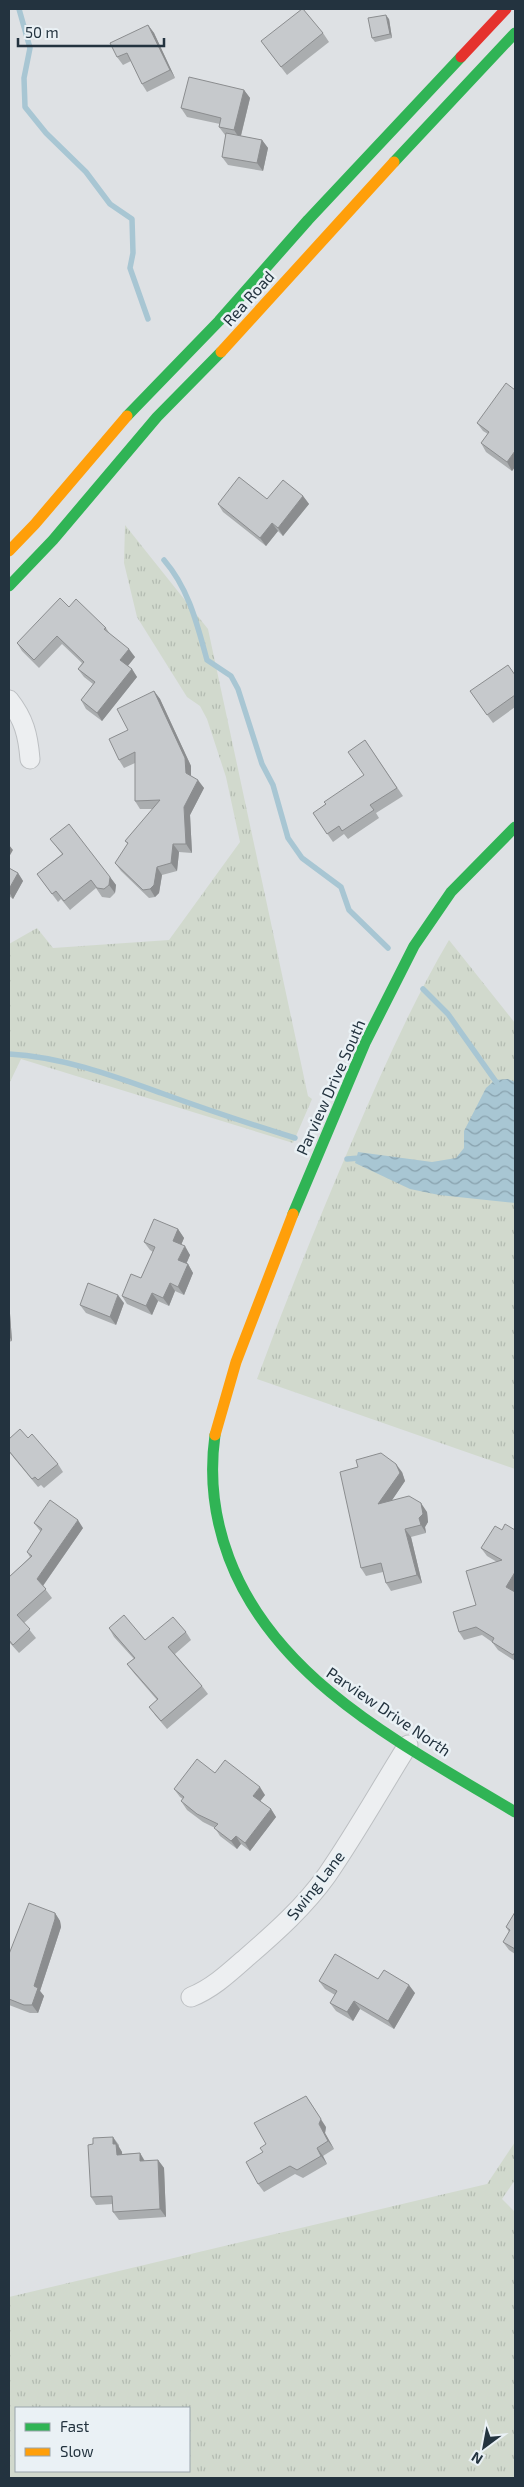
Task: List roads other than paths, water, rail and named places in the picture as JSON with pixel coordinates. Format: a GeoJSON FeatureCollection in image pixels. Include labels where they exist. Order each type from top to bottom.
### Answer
{"type":"FeatureCollection","features":[{"type":"Feature","properties":{"kind":"main road","name":"Rea Road"},"geometry":{"type":"LineString","coordinates":[[9,551],[35,524],[139,402],[219,321],[308,220],[506,9]]}},
{"type":"Feature","properties":{"kind":"main road","name":"Rea Road"},"geometry":{"type":"LineString","coordinates":[[9,586],[52,540],[157,417],[236,337],[325,236],[515,33]]}},
{"type":"Feature","properties":{"kind":"main road","name":"Parview Drive South"},"geometry":{"type":"LineString","coordinates":[[227,1391],[275,1255],[385,1001],[435,912],[468,873],[515,827]]}},
{"type":"Feature","properties":{"kind":"main road","name":"Parview Drive North"},"geometry":{"type":"LineString","coordinates":[[227,1391],[217,1430],[212,1465],[212,1484],[223,1539],[246,1595],[267,1630],[294,1662],[317,1684],[353,1710],[515,1812]]}},
{"type":"Feature","properties":{"kind":"street"},"geometry":{"type":"LineString","coordinates":[[9,700],[24,722],[28,735],[30,759]]}},
{"type":"Feature","properties":{"kind":"street","name":"Swing Lane"},"geometry":{"type":"LineString","coordinates":[[191,1997],[204,1992],[242,1962],[281,1927],[310,1896],[354,1833],[408,1745]]}},
{"type":"Feature","properties":{"kind":"water"},"geometry":{"type":"Polygon","coordinates":[[[508,1079],[515,1082],[515,1203],[439,1195],[410,1189],[355,1163],[358,1152],[432,1162],[456,1158],[464,1148],[464,1131],[486,1088],[495,1080],[508,1079]]]}},
{"type":"Feature","properties":{"kind":"waterway"},"geometry":{"type":"LineString","coordinates":[[19,9],[30,48],[24,78],[25,107],[46,133],[86,172],[110,204],[132,219],[133,253],[130,268],[148,319]]}},
{"type":"Feature","properties":{"kind":"waterway"},"geometry":{"type":"LineString","coordinates":[[164,560],[173,571],[186,595],[196,620],[207,660],[231,676],[238,689],[262,764],[273,785],[288,838],[302,858],[341,887],[349,910],[388,948]]}},
{"type":"Feature","properties":{"kind":"waterway"},"geometry":{"type":"LineString","coordinates":[[423,989],[448,1014],[499,1086]]}},
{"type":"Feature","properties":{"kind":"waterway"},"geometry":{"type":"LineString","coordinates":[[9,1054],[48,1059],[86,1068],[295,1138]]}},
{"type":"Feature","properties":{"kind":"waterway"},"geometry":{"type":"LineString","coordinates":[[347,1159],[360,1158]]}}]}
